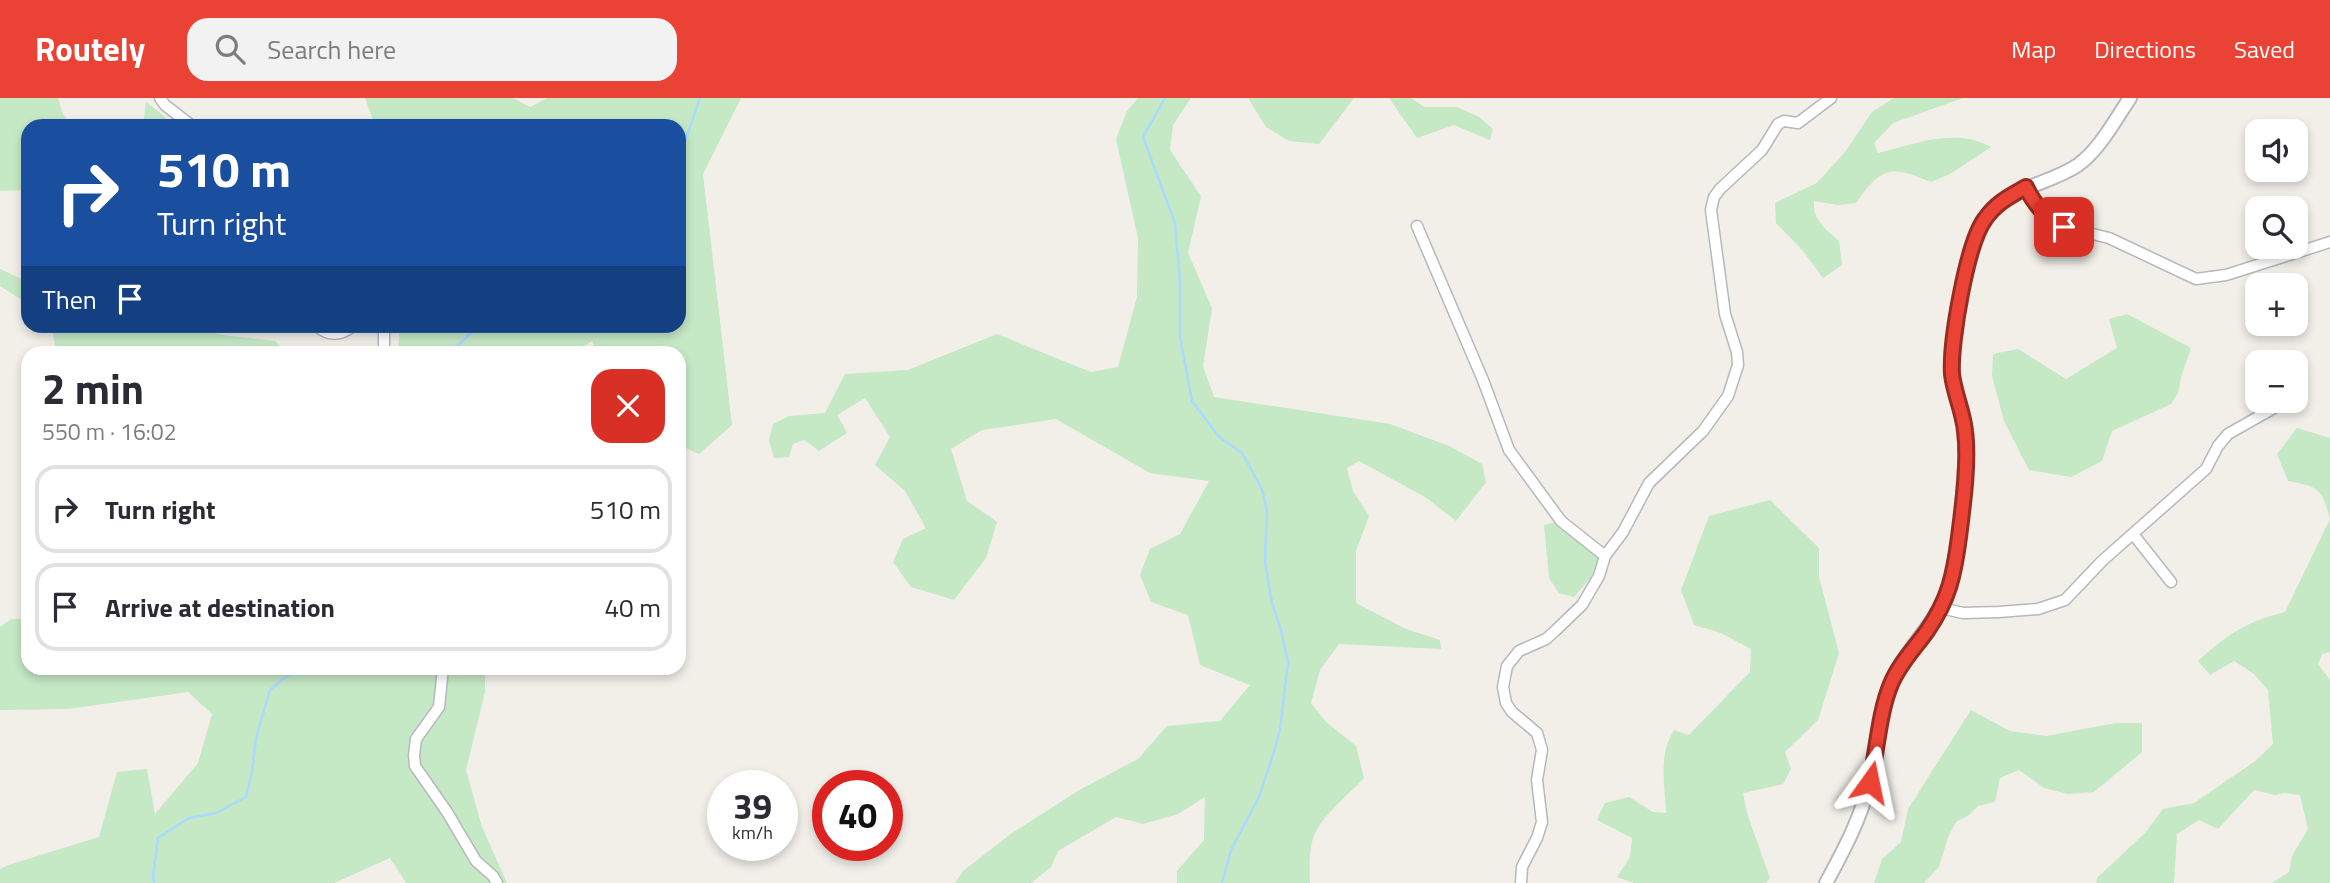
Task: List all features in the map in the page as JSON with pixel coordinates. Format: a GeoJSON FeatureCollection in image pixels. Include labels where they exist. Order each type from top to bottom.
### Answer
{"type":"FeatureCollection","features":[{"type":"Feature","properties":{"kind":"street"},"geometry":{"type":"LineString","coordinates":[[160,98],[183,119]]}},
{"type":"Feature","properties":{"kind":"street"},"geometry":{"type":"LineString","coordinates":[[1521,883],[1522,867],[1537,838],[1542,821],[1537,780],[1542,750],[1537,733],[1512,712],[1506,703],[1503,687],[1507,666],[1519,651],[1546,639],[1582,605],[1599,576],[1605,556],[1623,531],[1649,483],[1703,431],[1728,396],[1738,365],[1714,244],[1711,210],[1714,197],[1770,141],[1778,124],[1784,121],[1798,123],[1831,98]]}},
{"type":"Feature","properties":{"kind":"street"},"geometry":{"type":"LineString","coordinates":[[1826,883],[1857,823],[1870,782],[1891,684],[1941,608],[1953,573],[1966,457],[1965,432],[1952,373],[1957,316],[1972,245],[1983,220],[2003,199],[2062,173],[2088,156],[2130,98]]}},
{"type":"Feature","properties":{"kind":"street"},"geometry":{"type":"LineString","coordinates":[[2026,187],[2034,203],[2064,227],[2109,238],[2196,279],[2226,275],[2330,242]]}},
{"type":"Feature","properties":{"kind":"street"},"geometry":{"type":"LineString","coordinates":[[1417,226],[1483,380],[1509,450],[1561,522],[1605,556]]}},
{"type":"Feature","properties":{"kind":"street"},"geometry":{"type":"LineString","coordinates":[[1941,608],[1963,613],[1999,612],[2038,609],[2065,600],[2102,561],[2206,469],[2228,434],[2265,413]]}},
{"type":"Feature","properties":{"kind":"street"},"geometry":{"type":"LineString","coordinates":[[2133,534],[2171,582]]}},
{"type":"Feature","properties":{"kind":"street"},"geometry":{"type":"LineString","coordinates":[[442,675],[439,707],[416,739],[415,766],[476,861],[497,883]]}},
{"type":"Feature","properties":{"kind":"green space"},"geometry":{"type":"Polygon","coordinates":[[[0,98],[58,98],[67,119],[21,119],[21,190],[0,191],[0,98]]]}},
{"type":"Feature","properties":{"kind":"green space"},"geometry":{"type":"Polygon","coordinates":[[[365,98],[513,98],[530,107],[547,98],[741,98],[703,174],[732,425],[699,454],[686,448],[686,346],[594,346],[592,341],[584,346],[399,346],[399,333],[686,333],[686,119],[372,119],[365,98]]]}},
{"type":"Feature","properties":{"kind":"green space"},"geometry":{"type":"Polygon","coordinates":[[[1138,98],[1191,98],[1173,125],[1170,150],[1201,196],[1188,253],[1212,308],[1203,366],[1214,397],[1390,424],[1449,446],[1482,464],[1486,482],[1456,521],[1425,497],[1359,461],[1347,468],[1353,491],[1369,516],[1356,551],[1356,603],[1406,629],[1440,640],[1441,649],[1339,644],[1320,670],[1311,703],[1326,722],[1356,746],[1364,778],[1331,811],[1315,833],[1311,851],[1310,883],[1177,883],[1177,871],[1204,840],[1205,797],[1178,814],[1143,824],[1116,817],[1058,851],[1051,867],[1031,883],[955,883],[963,871],[1012,833],[1081,789],[1138,759],[1167,726],[1220,721],[1250,685],[1200,665],[1188,615],[1151,602],[1140,575],[1150,549],[1180,534],[1209,481],[1150,473],[1056,419],[982,430],[951,449],[967,501],[997,522],[986,558],[954,600],[911,587],[893,562],[903,539],[926,528],[905,491],[875,465],[890,437],[865,398],[837,415],[847,433],[819,451],[804,440],[793,444],[789,457],[774,458],[769,440],[773,424],[789,416],[825,413],[845,374],[908,370],[997,334],[1091,372],[1118,367],[1137,297],[1138,238],[1116,139],[1127,111],[1138,98]]]}},
{"type":"Feature","properties":{"kind":"green space"},"geometry":{"type":"Polygon","coordinates":[[[1248,98],[1354,98],[1319,144],[1289,141],[1266,127],[1248,98]]]}},
{"type":"Feature","properties":{"kind":"green space"},"geometry":{"type":"Polygon","coordinates":[[[1389,98],[1411,98],[1424,107],[1457,107],[1479,117],[1493,129],[1490,140],[1454,125],[1417,138],[1389,98]]]}},
{"type":"Feature","properties":{"kind":"green space"},"geometry":{"type":"Polygon","coordinates":[[[1894,98],[1963,98],[1893,123],[1874,143],[1878,153],[1949,138],[1978,141],[1991,147],[1950,174],[1931,182],[1906,173],[1888,172],[1873,182],[1856,203],[1838,205],[1814,201],[1818,219],[1839,241],[1842,265],[1823,278],[1803,251],[1776,223],[1775,203],[1817,183],[1845,152],[1872,112],[1894,98]]]}},
{"type":"Feature","properties":{"kind":"green space"},"geometry":{"type":"Polygon","coordinates":[[[146,102],[166,119],[144,119],[146,102]]]}},
{"type":"Feature","properties":{"kind":"green space"},"geometry":{"type":"Polygon","coordinates":[[[0,269],[21,279],[21,300],[0,286],[0,269]]]}},
{"type":"Feature","properties":{"kind":"green space"},"geometry":{"type":"Polygon","coordinates":[[[2127,314],[2191,348],[2178,393],[2171,404],[2112,431],[2102,461],[2071,477],[2029,470],[2004,421],[1992,376],[1993,354],[2018,349],[2066,379],[2117,348],[2109,319],[2127,314]]]}},
{"type":"Feature","properties":{"kind":"green space"},"geometry":{"type":"Polygon","coordinates":[[[53,333],[214,333],[275,341],[280,346],[55,346],[53,333]]]}},
{"type":"Feature","properties":{"kind":"green space"},"geometry":{"type":"Polygon","coordinates":[[[2297,428],[2330,438],[2330,519],[2318,491],[2307,485],[2288,481],[2277,454],[2297,428]]]}},
{"type":"Feature","properties":{"kind":"green space"},"geometry":{"type":"Polygon","coordinates":[[[1770,500],[1819,548],[1819,577],[1839,653],[1818,720],[1785,752],[1791,769],[1783,784],[1743,793],[1747,813],[1770,878],[1766,883],[1634,883],[1617,877],[1630,857],[1632,838],[1597,820],[1605,803],[1629,797],[1653,812],[1666,813],[1664,760],[1674,730],[1689,735],[1750,672],[1751,649],[1721,633],[1694,625],[1681,590],[1709,516],[1770,500]]]}},
{"type":"Feature","properties":{"kind":"green space"},"geometry":{"type":"Polygon","coordinates":[[[2330,519],[2330,652],[2322,654],[2318,664],[2330,680],[2330,883],[2272,883],[2289,872],[2292,856],[2308,829],[2300,795],[2275,795],[2254,790],[2218,829],[2199,820],[2177,834],[2174,883],[2096,883],[2098,877],[2145,833],[2163,809],[2194,803],[2254,762],[2273,744],[2268,690],[2254,674],[2234,661],[2210,675],[2198,661],[2238,630],[2258,620],[2285,612],[2330,519]]]}},
{"type":"Feature","properties":{"kind":"green space"},"geometry":{"type":"Polygon","coordinates":[[[1556,522],[1598,558],[1592,576],[1574,597],[1559,593],[1549,578],[1544,525],[1556,522]]]}},
{"type":"Feature","properties":{"kind":"green space"},"geometry":{"type":"Polygon","coordinates":[[[11,619],[21,619],[21,675],[485,675],[485,692],[466,770],[482,827],[507,883],[406,883],[390,858],[334,883],[0,883],[0,869],[8,865],[99,837],[117,772],[147,769],[155,814],[198,763],[212,714],[188,692],[68,709],[0,710],[0,627],[11,619]]]}},
{"type":"Feature","properties":{"kind":"green space"},"geometry":{"type":"Polygon","coordinates":[[[1971,710],[2010,731],[2046,736],[2116,723],[2142,723],[2142,752],[2094,792],[2068,794],[2044,788],[2019,770],[2000,778],[1995,802],[1978,806],[1956,822],[1948,837],[1939,867],[1924,883],[1874,883],[1882,859],[1901,842],[1908,809],[1971,710]]]}},
{"type":"Feature","properties":{"kind":"waterway"},"geometry":{"type":"LineString","coordinates":[[686,138],[700,98]]}},
{"type":"Feature","properties":{"kind":"waterway"},"geometry":{"type":"LineString","coordinates":[[1165,98],[1143,137],[1175,223],[1180,283],[1180,337],[1192,401],[1219,437],[1242,453],[1262,489],[1267,511],[1265,562],[1272,603],[1288,662],[1280,729],[1274,752],[1259,797],[1231,850],[1222,883]]}},
{"type":"Feature","properties":{"kind":"waterway"},"geometry":{"type":"LineString","coordinates":[[457,346],[471,333]]}},
{"type":"Feature","properties":{"kind":"waterway"},"geometry":{"type":"LineString","coordinates":[[154,883],[158,838],[189,818],[216,813],[246,797],[256,738],[270,690],[288,675]]}},
{"type":"Feature","properties":{"kind":"route"},"geometry":{"type":"LineString","coordinates":[[1870,782],[1891,684],[1941,608],[1953,573],[1959,539],[1966,457],[1965,432],[1952,373],[1953,351],[1957,316],[1972,245],[1983,220],[2003,199],[2026,187],[2034,203],[2064,227]]}}]}
